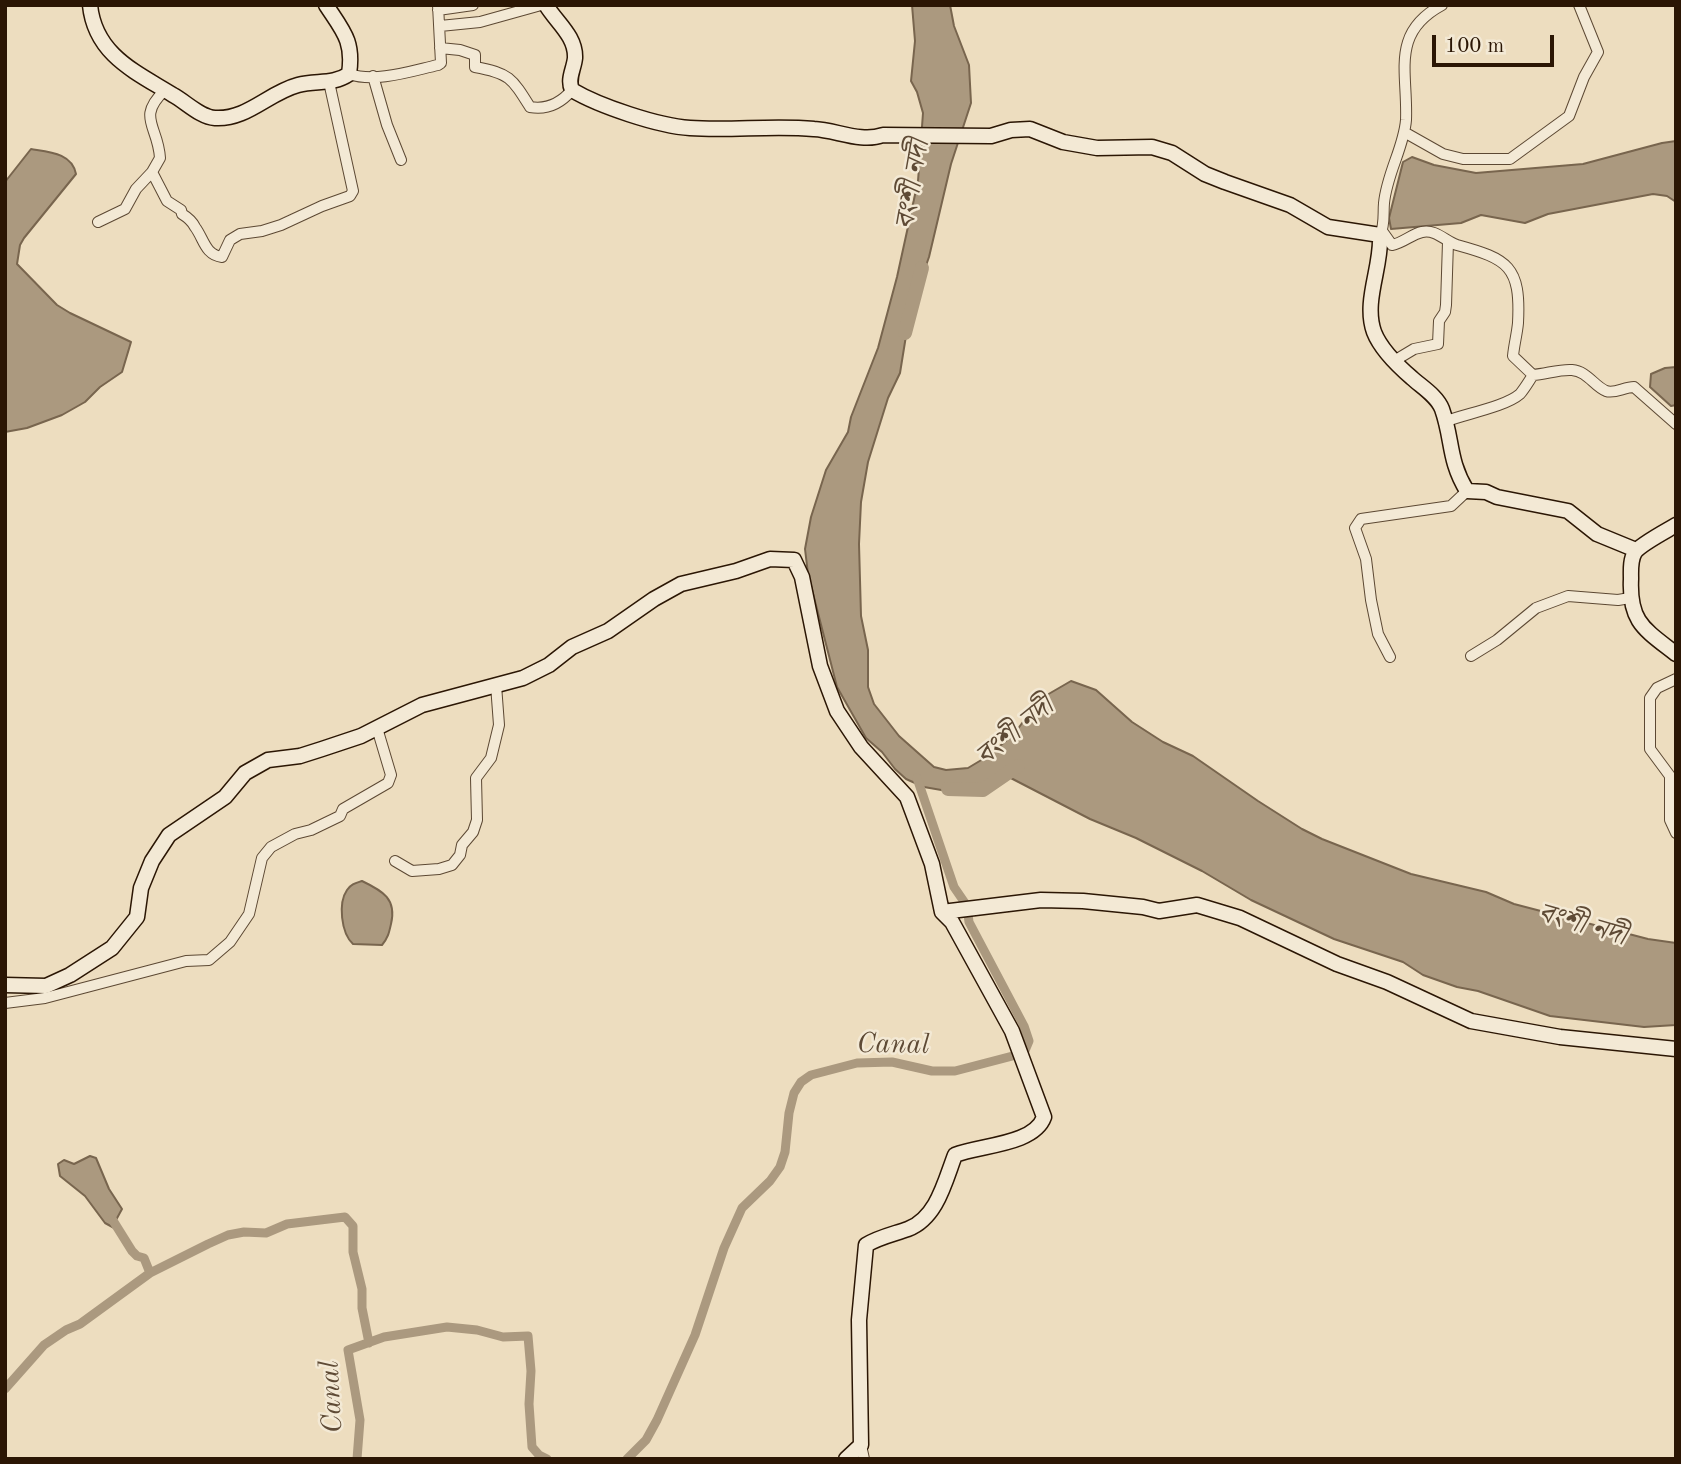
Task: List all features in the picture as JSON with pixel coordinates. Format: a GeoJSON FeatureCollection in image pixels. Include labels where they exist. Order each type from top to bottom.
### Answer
{"type":"FeatureCollection","features":[{"type":"Feature","properties":{"kind":"street"},"geometry":{"type":"LineString","coordinates":[[90,5],[98,35],[109,51],[133,72],[210,118],[227,118],[241,114],[275,94],[299,84],[329,82],[349,74],[359,77],[373,76],[417,71],[438,65],[441,63],[438,8],[473,5]]}},
{"type":"Feature","properties":{"kind":"street"},"geometry":{"type":"LineString","coordinates":[[326,5],[342,27],[351,48],[349,74]]}},
{"type":"Feature","properties":{"kind":"street"},"geometry":{"type":"LineString","coordinates":[[440,26],[480,22],[543,5],[569,34],[573,45],[575,57],[569,85],[572,90],[606,106],[686,128],[816,129],[876,138],[883,135],[991,136],[1011,130],[1030,129],[1063,142],[1097,148],[1152,147],[1172,153],[1205,173],[1290,205],[1328,227],[1381,233],[1392,245],[1423,231],[1438,234],[1448,242],[1481,250],[1511,268],[1516,284],[1518,325],[1513,356],[1532,374]]}},
{"type":"Feature","properties":{"kind":"street"},"geometry":{"type":"LineString","coordinates":[[1442,5],[1416,23],[1405,55],[1404,132],[1388,178],[1378,272],[1371,297],[1371,316],[1374,332],[1394,361],[1441,407],[1453,464],[1467,491]]}},
{"type":"Feature","properties":{"kind":"street"},"geometry":{"type":"LineString","coordinates":[[1404,132],[1443,154],[1464,159],[1510,159],[1528,148],[1569,116],[1584,77],[1598,52],[1578,5]]}},
{"type":"Feature","properties":{"kind":"street"},"geometry":{"type":"LineString","coordinates":[[440,48],[475,55],[475,67],[495,70],[507,76],[530,107],[545,108],[566,97],[572,90]]}},
{"type":"Feature","properties":{"kind":"street"},"geometry":{"type":"LineString","coordinates":[[373,76],[401,160]]}},
{"type":"Feature","properties":{"kind":"street"},"geometry":{"type":"LineString","coordinates":[[152,172],[167,201],[181,210],[194,225],[208,251],[219,257],[222,257],[230,240],[240,234],[281,225],[350,196],[353,191],[329,82]]}},
{"type":"Feature","properties":{"kind":"street"},"geometry":{"type":"LineString","coordinates":[[98,222],[125,209],[136,189],[152,172],[160,158],[149,115],[152,103],[165,90]]}},
{"type":"Feature","properties":{"kind":"street"},"geometry":{"type":"LineString","coordinates":[[1394,361],[1414,349],[1438,344],[1439,321],[1446,305],[1448,242]]}},
{"type":"Feature","properties":{"kind":"street"},"geometry":{"type":"LineString","coordinates":[[1532,374],[1571,369],[1579,371],[1605,391],[1614,392],[1633,387],[1676,424]]}},
{"type":"Feature","properties":{"kind":"street"},"geometry":{"type":"LineString","coordinates":[[1444,422],[1497,406],[1518,396],[1532,374]]}},
{"type":"Feature","properties":{"kind":"street"},"geometry":{"type":"LineString","coordinates":[[1391,657],[1378,634],[1366,559],[1355,528],[1361,519],[1451,506],[1467,491],[1486,492],[1497,498],[1568,512],[1597,534],[1636,550]]}},
{"type":"Feature","properties":{"kind":"street"},"geometry":{"type":"LineString","coordinates":[[1676,525],[1636,550],[1632,560],[1630,598],[1637,620],[1676,654]]}},
{"type":"Feature","properties":{"kind":"street"},"geometry":{"type":"LineString","coordinates":[[5,985],[46,986],[70,975],[112,948],[137,917],[141,888],[152,861],[169,835],[225,797],[245,773],[268,760],[300,755],[361,736],[422,705],[523,678],[549,665],[572,647],[608,631],[654,598],[681,584],[736,571],[770,559],[794,560],[802,577],[820,666],[837,711],[861,747],[907,797],[932,864],[942,912],[952,922],[1012,1031],[1044,1117],[1037,1130],[1013,1140],[971,1148],[955,1155],[932,1210],[923,1221],[866,1245],[859,1320],[862,1452],[846,1459]]}},
{"type":"Feature","properties":{"kind":"street"},"geometry":{"type":"LineString","coordinates":[[1471,656],[1497,640],[1536,608],[1557,600],[1568,596],[1618,600],[1630,598]]}},
{"type":"Feature","properties":{"kind":"street"},"geometry":{"type":"LineString","coordinates":[[1676,679],[1657,688],[1650,698],[1650,749],[1670,776],[1670,820],[1676,833]]}},
{"type":"Feature","properties":{"kind":"street"},"geometry":{"type":"LineString","coordinates":[[395,861],[412,871],[439,869],[452,865],[460,855],[462,845],[473,832],[477,820],[476,778],[491,758],[499,725],[496,685]]}},
{"type":"Feature","properties":{"kind":"street"},"geometry":{"type":"LineString","coordinates":[[5,1003],[46,998],[186,961],[209,960],[230,942],[249,914],[262,858],[271,847],[340,816],[343,809],[388,783],[391,775],[377,728]]}},
{"type":"Feature","properties":{"kind":"street"},"geometry":{"type":"LineString","coordinates":[[942,912],[1041,900],[1083,901],[1143,907],[1152,911],[1176,910],[1197,905],[1240,918],[1337,964],[1387,982],[1471,1021],[1560,1037],[1676,1049]]}},
{"type":"Feature","properties":{"kind":"water"},"geometry":{"type":"Polygon","coordinates":[[[912,5],[950,5],[954,26],[969,65],[971,103],[951,164],[929,257],[910,311],[900,373],[888,398],[868,462],[861,502],[861,616],[868,650],[868,687],[874,704],[899,736],[934,767],[946,770],[968,768],[988,756],[1014,734],[1040,699],[1071,681],[1096,690],[1132,722],[1163,742],[1193,756],[1258,801],[1322,839],[1411,874],[1486,892],[1514,904],[1648,939],[1676,943],[1676,1025],[1644,1027],[1550,1016],[1423,975],[1403,962],[1334,939],[1251,900],[1202,871],[1136,838],[1090,819],[1003,774],[993,782],[966,790],[947,791],[924,787],[906,779],[866,738],[837,687],[808,574],[805,549],[811,517],[826,470],[848,432],[851,417],[878,348],[918,181],[923,113],[911,81],[915,41],[912,5]]]}},
{"type":"Feature","properties":{"kind":"water"},"geometry":{"type":"Polygon","coordinates":[[[1676,141],[1676,202],[1667,196],[1653,194],[1548,214],[1525,223],[1481,215],[1461,223],[1391,229],[1389,218],[1403,162],[1412,157],[1434,165],[1476,173],[1583,164],[1676,141]]]}},
{"type":"Feature","properties":{"kind":"water"},"geometry":{"type":"Polygon","coordinates":[[[31,149],[65,158],[74,167],[76,174],[24,238],[17,264],[57,305],[131,342],[122,372],[100,387],[85,402],[62,415],[27,428],[5,432],[5,182],[31,149]]]}},
{"type":"Feature","properties":{"kind":"water"},"geometry":{"type":"Polygon","coordinates":[[[1676,367],[1676,405],[1671,406],[1650,387],[1651,374],[1676,367]]]}},
{"type":"Feature","properties":{"kind":"water"},"geometry":{"type":"Polygon","coordinates":[[[362,881],[382,892],[392,908],[390,930],[382,945],[353,944],[343,926],[344,896],[350,886],[362,881]]]}},
{"type":"Feature","properties":{"kind":"water"},"geometry":{"type":"Polygon","coordinates":[[[90,1156],[96,1158],[109,1189],[122,1209],[116,1220],[116,1229],[105,1223],[85,1196],[60,1176],[58,1164],[64,1160],[74,1164],[90,1156]]]}},
{"type":"Feature","properties":{"kind":"waterway","name":"বংশী নদী"},"geometry":{"type":"LineString","coordinates":[[905,333],[922,268]]}},
{"type":"Feature","properties":{"kind":"waterway","name":"বংশী নদী"},"geometry":{"type":"LineString","coordinates":[[948,789],[983,790],[1018,766]]}},
{"type":"Feature","properties":{"kind":"waterway","name":"Canal"},"geometry":{"type":"LineString","coordinates":[[627,1459],[646,1440],[657,1420],[695,1335],[724,1248],[742,1208],[770,1181],[780,1167],[785,1152],[789,1113],[794,1093],[801,1082],[811,1075],[857,1063],[892,1062],[932,1071],[955,1071],[1024,1053],[1029,1041],[1024,1026],[969,922],[967,906],[954,887],[917,778]]}},
{"type":"Feature","properties":{"kind":"waterway"},"geometry":{"type":"LineString","coordinates":[[5,1389],[44,1345],[80,1324],[150,1273],[228,1235],[244,1232],[266,1233],[287,1224],[345,1217],[353,1226],[353,1252],[362,1289],[362,1308],[369,1343]]}},
{"type":"Feature","properties":{"kind":"waterway"},"geometry":{"type":"LineString","coordinates":[[112,1219],[132,1251],[144,1258],[150,1273]]}},
{"type":"Feature","properties":{"kind":"waterway","name":"Canal"},"geometry":{"type":"LineString","coordinates":[[357,1459],[360,1420],[348,1350],[384,1337],[447,1327],[477,1330],[503,1337],[528,1336],[532,1447],[547,1459]]}}]}
